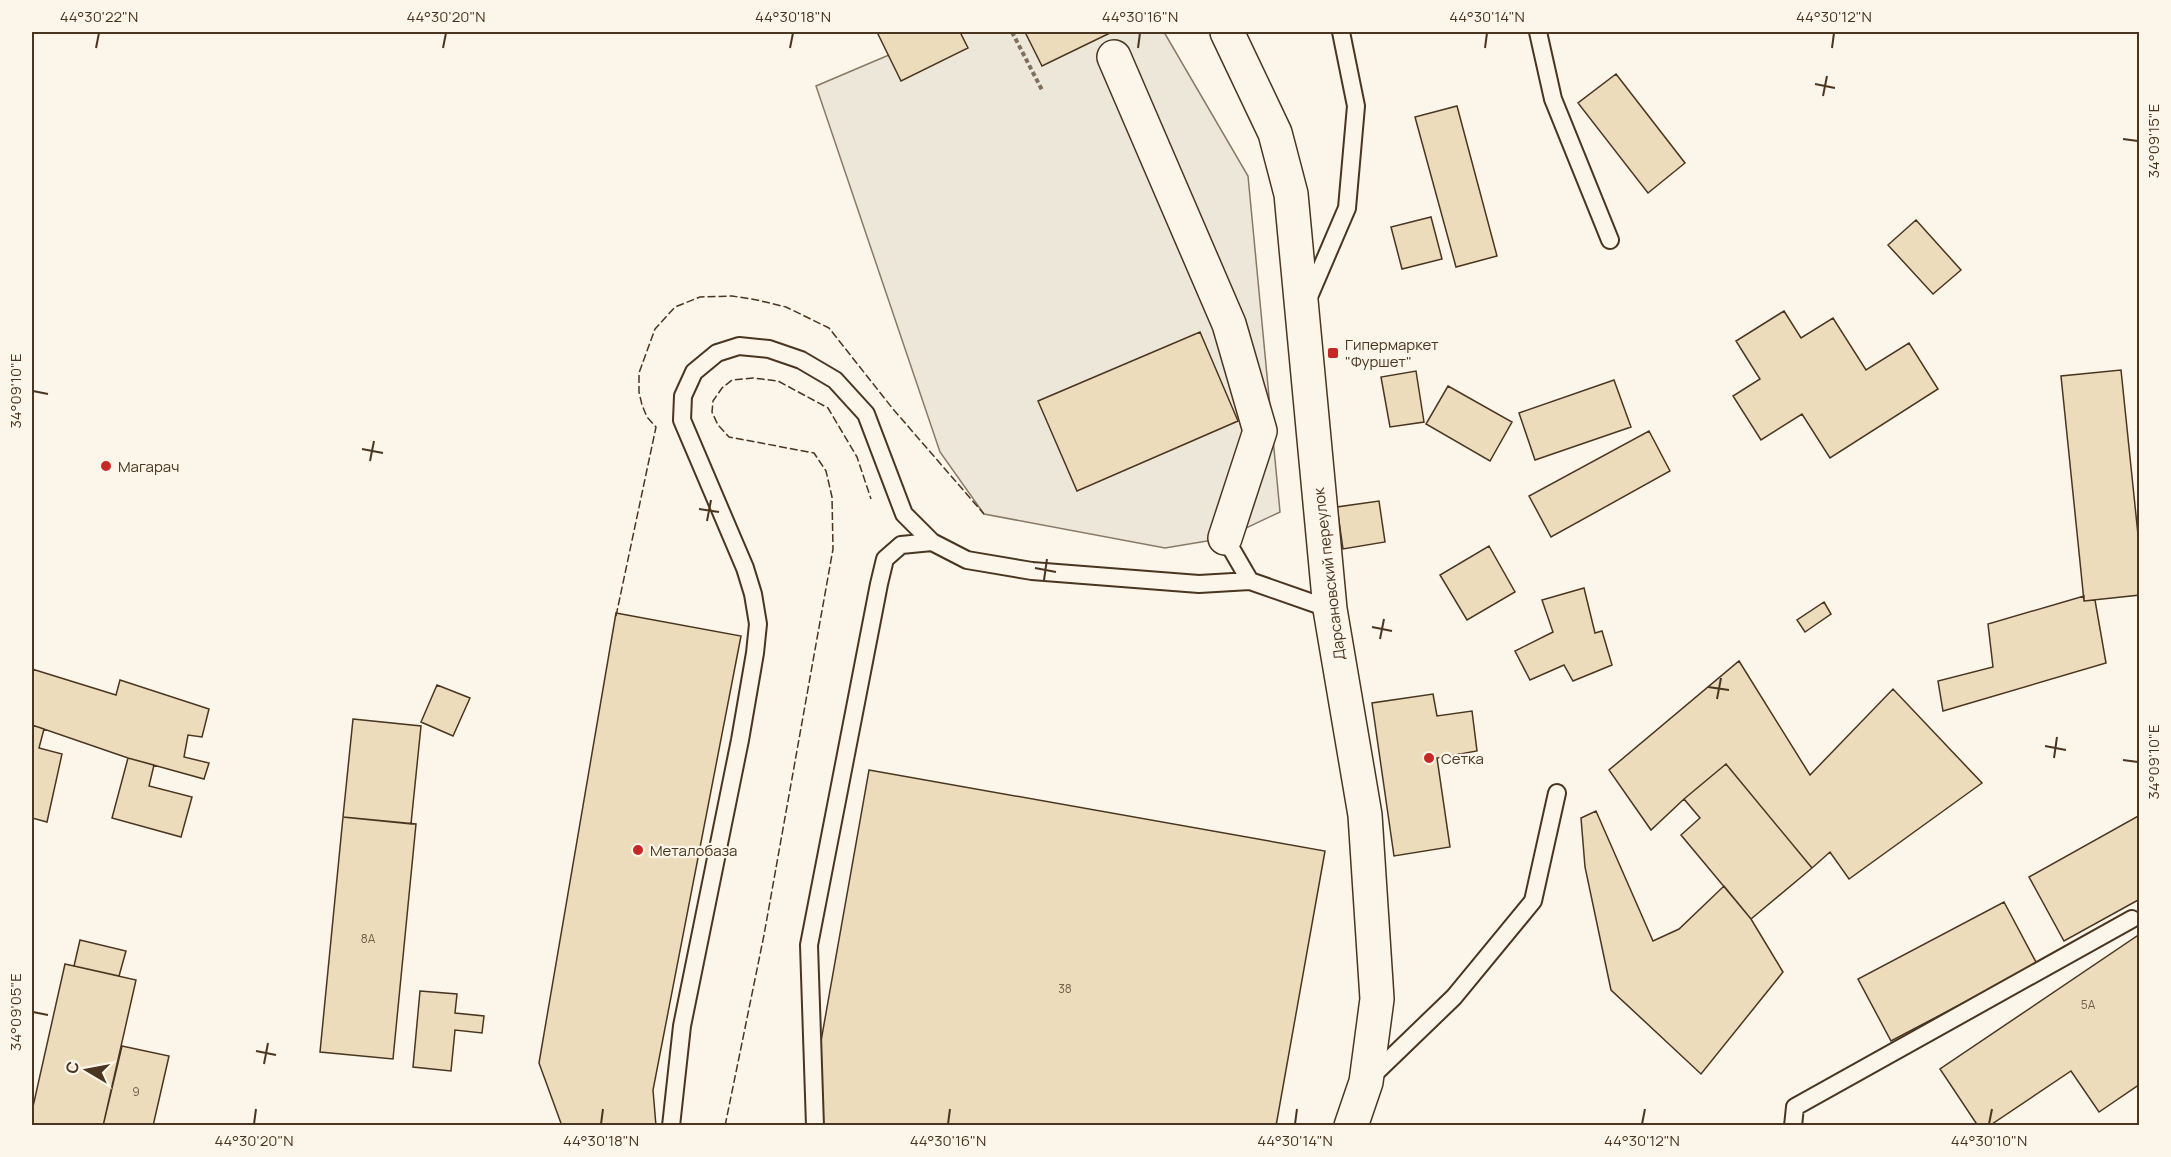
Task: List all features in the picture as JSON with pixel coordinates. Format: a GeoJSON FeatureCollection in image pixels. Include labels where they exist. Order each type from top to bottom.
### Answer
{"type":"FeatureCollection","features":[{"type":"Feature","properties":{"kind":"street","name":"Дарсановский переулок"},"geometry":{"type":"LineString","coordinates":[[1227,32],[1250,76],[1278,143],[1291,194],[1330,609],[1365,816],[1377,999],[1366,1082],[1352,1125]]}},
{"type":"Feature","properties":{"kind":"street"},"geometry":{"type":"LineString","coordinates":[[1114,57],[1229,324],[1260,431],[1225,538]]}},
{"type":"Feature","properties":{"kind":"lane"},"geometry":{"type":"LineString","coordinates":[[1301,314],[1347,208],[1356,106],[1341,32]]}},
{"type":"Feature","properties":{"kind":"lane"},"geometry":{"type":"LineString","coordinates":[[1538,32],[1553,99],[1610,240]]}},
{"type":"Feature","properties":{"kind":"lane"},"geometry":{"type":"LineString","coordinates":[[671,1125],[682,1026],[740,740],[758,624],[753,594],[745,568],[682,420],[683,396],[694,372],[717,352],[739,346],[769,349],[801,360],[835,380],[866,414],[904,514],[932,542],[968,560],[1032,571],[1200,584],[1250,581],[1330,609]]}},
{"type":"Feature","properties":{"kind":"lane"},"geometry":{"type":"LineString","coordinates":[[1225,538],[1250,581]]}},
{"type":"Feature","properties":{"kind":"lane"},"geometry":{"type":"LineString","coordinates":[[815,1125],[809,945],[879,585],[885,559],[901,545],[932,542]]}},
{"type":"Feature","properties":{"kind":"lane"},"geometry":{"type":"LineString","coordinates":[[1366,1082],[1454,997],[1533,901],[1557,793]]}},
{"type":"Feature","properties":{"kind":"lane"},"geometry":{"type":"LineString","coordinates":[[1792,1125],[1795,1107],[2132,919]]}},
{"type":"Feature","properties":{"kind":"path"},"geometry":{"type":"LineString","coordinates":[[1012,32],[1042,90]]}},
{"type":"Feature","properties":{"kind":"shaded area"},"geometry":{"type":"Polygon","coordinates":[[[943,32],[1164,32],[1248,176],[1280,512],[1225,538],[1165,548],[984,514],[940,452],[816,86],[943,32]]]}},
{"type":"Feature","properties":{"kind":"building"},"geometry":{"type":"Polygon","coordinates":[[[877,32],[960,32],[968,48],[901,81],[877,32]]]}},
{"type":"Feature","properties":{"kind":"building"},"geometry":{"type":"Polygon","coordinates":[[[1025,32],[1112,32],[1042,66],[1025,32]]]}},
{"type":"Feature","properties":{"kind":"building"},"geometry":{"type":"Polygon","coordinates":[[[1616,74],[1685,163],[1648,193],[1578,103],[1616,74]]]}},
{"type":"Feature","properties":{"kind":"building"},"geometry":{"type":"Polygon","coordinates":[[[1457,106],[1497,256],[1456,267],[1415,117],[1457,106]]]}},
{"type":"Feature","properties":{"kind":"building"},"geometry":{"type":"Polygon","coordinates":[[[1431,217],[1442,259],[1402,269],[1391,227],[1431,217]]]}},
{"type":"Feature","properties":{"kind":"building"},"geometry":{"type":"Polygon","coordinates":[[[1916,220],[1961,270],[1933,294],[1888,245],[1916,220]]]}},
{"type":"Feature","properties":{"kind":"building"},"geometry":{"type":"Polygon","coordinates":[[[1784,311],[1801,338],[1833,318],[1866,370],[1909,343],[1938,389],[1830,458],[1802,414],[1761,440],[1733,396],[1760,379],[1736,341],[1784,311]]]}},
{"type":"Feature","properties":{"kind":"building"},"geometry":{"type":"Polygon","coordinates":[[[1200,332],[1238,421],[1077,491],[1038,401],[1200,332]]]}},
{"type":"Feature","properties":{"kind":"building"},"geometry":{"type":"Polygon","coordinates":[[[2121,370],[2140,554],[2140,595],[2084,601],[2061,376],[2121,370]]]}},
{"type":"Feature","properties":{"kind":"building"},"geometry":{"type":"Polygon","coordinates":[[[1416,371],[1424,422],[1390,427],[1381,377],[1416,371]]]}},
{"type":"Feature","properties":{"kind":"building"},"geometry":{"type":"Polygon","coordinates":[[[1614,380],[1631,427],[1535,460],[1519,413],[1614,380]]]}},
{"type":"Feature","properties":{"kind":"building"},"geometry":{"type":"Polygon","coordinates":[[[1448,386],[1512,422],[1490,461],[1426,424],[1448,386]]]}},
{"type":"Feature","properties":{"kind":"building"},"geometry":{"type":"Polygon","coordinates":[[[1649,431],[1670,471],[1551,537],[1529,496],[1649,431]]]}},
{"type":"Feature","properties":{"kind":"building"},"geometry":{"type":"Polygon","coordinates":[[[1379,501],[1385,542],[1343,549],[1337,507],[1379,501]]]}},
{"type":"Feature","properties":{"kind":"building"},"geometry":{"type":"Polygon","coordinates":[[[1489,546],[1515,592],[1467,620],[1440,575],[1489,546]]]}},
{"type":"Feature","properties":{"kind":"building"},"geometry":{"type":"Polygon","coordinates":[[[1584,588],[1595,633],[1602,631],[1612,665],[1573,681],[1564,665],[1530,680],[1515,651],[1553,632],[1542,600],[1584,588]]]}},
{"type":"Feature","properties":{"kind":"building"},"geometry":{"type":"Polygon","coordinates":[[[2084,596],[2084,601],[2095,600],[2106,663],[1943,711],[1938,681],[1993,667],[1988,624],[2084,596]]]}},
{"type":"Feature","properties":{"kind":"building"},"geometry":{"type":"Polygon","coordinates":[[[1824,602],[1831,614],[1805,632],[1797,620],[1824,602]]]}},
{"type":"Feature","properties":{"kind":"building","name":"Металобаза"},"geometry":{"type":"Polygon","coordinates":[[[616,613],[741,636],[653,1090],[656,1126],[562,1126],[539,1063],[616,613]]]}},
{"type":"Feature","properties":{"kind":"building"},"geometry":{"type":"Polygon","coordinates":[[[1739,661],[1810,775],[1893,689],[1982,783],[1849,879],[1830,852],[1812,868],[1726,764],[1651,830],[1609,770],[1739,661]]]}},
{"type":"Feature","properties":{"kind":"building"},"geometry":{"type":"Polygon","coordinates":[[[32,669],[116,695],[120,680],[209,709],[202,737],[188,735],[184,757],[209,763],[204,779],[128,758],[32,725],[32,669]]]}},
{"type":"Feature","properties":{"kind":"building"},"geometry":{"type":"Polygon","coordinates":[[[437,685],[470,698],[453,736],[421,722],[437,685]]]}},
{"type":"Feature","properties":{"kind":"building"},"geometry":{"type":"Polygon","coordinates":[[[1433,694],[1437,716],[1472,711],[1477,751],[1437,758],[1450,847],[1394,856],[1372,703],[1433,694]]]}},
{"type":"Feature","properties":{"kind":"building"},"geometry":{"type":"Polygon","coordinates":[[[353,719],[421,726],[411,824],[343,817],[353,719]]]}},
{"type":"Feature","properties":{"kind":"building"},"geometry":{"type":"Polygon","coordinates":[[[32,725],[44,729],[39,748],[62,754],[47,822],[32,818],[32,725]]]}},
{"type":"Feature","properties":{"kind":"building"},"geometry":{"type":"Polygon","coordinates":[[[128,758],[154,765],[149,786],[192,797],[181,837],[112,818],[128,758]]]}},
{"type":"Feature","properties":{"kind":"building"},"geometry":{"type":"Polygon","coordinates":[[[1726,764],[1812,868],[1751,919],[1681,835],[1700,818],[1684,799],[1726,764]]]}},
{"type":"Feature","properties":{"kind":"building"},"geometry":{"type":"Polygon","coordinates":[[[869,770],[1325,851],[1276,1126],[806,1126],[869,770]]]}},
{"type":"Feature","properties":{"kind":"building"},"geometry":{"type":"Polygon","coordinates":[[[1596,811],[1653,941],[1679,929],[1724,886],[1751,919],[1783,972],[1701,1074],[1611,990],[1585,867],[1581,818],[1596,811]]]}},
{"type":"Feature","properties":{"kind":"building"},"geometry":{"type":"Polygon","coordinates":[[[2140,815],[2140,899],[2064,941],[2029,877],[2140,815]]]}},
{"type":"Feature","properties":{"kind":"building"},"geometry":{"type":"Polygon","coordinates":[[[343,817],[416,824],[393,1059],[320,1052],[343,817]]]}},
{"type":"Feature","properties":{"kind":"building"},"geometry":{"type":"Polygon","coordinates":[[[2004,902],[2037,964],[1891,1041],[1858,979],[2004,902]]]}},
{"type":"Feature","properties":{"kind":"building"},"geometry":{"type":"Polygon","coordinates":[[[2137,936],[2140,940],[2140,1084],[2099,1112],[2071,1071],[1989,1126],[1978,1126],[1940,1069],[2137,936]]]}},
{"type":"Feature","properties":{"kind":"building"},"geometry":{"type":"Polygon","coordinates":[[[80,940],[126,951],[119,976],[74,966],[80,940]]]}},
{"type":"Feature","properties":{"kind":"building"},"geometry":{"type":"Polygon","coordinates":[[[65,964],[136,980],[103,1126],[32,1126],[32,1111],[65,964]]]}},
{"type":"Feature","properties":{"kind":"building"},"geometry":{"type":"Polygon","coordinates":[[[420,991],[457,994],[455,1013],[484,1016],[482,1033],[455,1030],[451,1071],[413,1067],[420,991]]]}},
{"type":"Feature","properties":{"kind":"building"},"geometry":{"type":"Polygon","coordinates":[[[122,1046],[169,1056],[153,1126],[103,1126],[122,1046]]]}},
{"type":"Feature","properties":{"kind":"fence"},"geometry":{"type":"LineString","coordinates":[[616,616],[656,427],[647,417],[642,405],[639,373],[655,329],[675,307],[700,297],[732,296],[757,300],[786,307],[829,328],[893,409],[984,514]]}},
{"type":"Feature","properties":{"kind":"fence"},"geometry":{"type":"LineString","coordinates":[[725,1126],[764,935],[833,549],[832,497],[826,471],[814,453],[729,437],[718,425],[712,412],[713,401],[722,388],[732,380],[753,378],[778,381],[828,408],[857,457],[871,499]]}},
{"type":"Feature","properties":{"kind":"place","name":"Гипермаркет \"Фуршет\""},"geometry":{"type":"Point","coordinates":[1333,353]}},
{"type":"Feature","properties":{"kind":"place","name":"Магарач"},"geometry":{"type":"Point","coordinates":[106,466]}},
{"type":"Feature","properties":{"kind":"place","name":"Сетка"},"geometry":{"type":"Point","coordinates":[1429,758]}},
{"type":"Feature","properties":{"kind":"place","name":"Металобаза"},"geometry":{"type":"Point","coordinates":[638,850]}}]}
